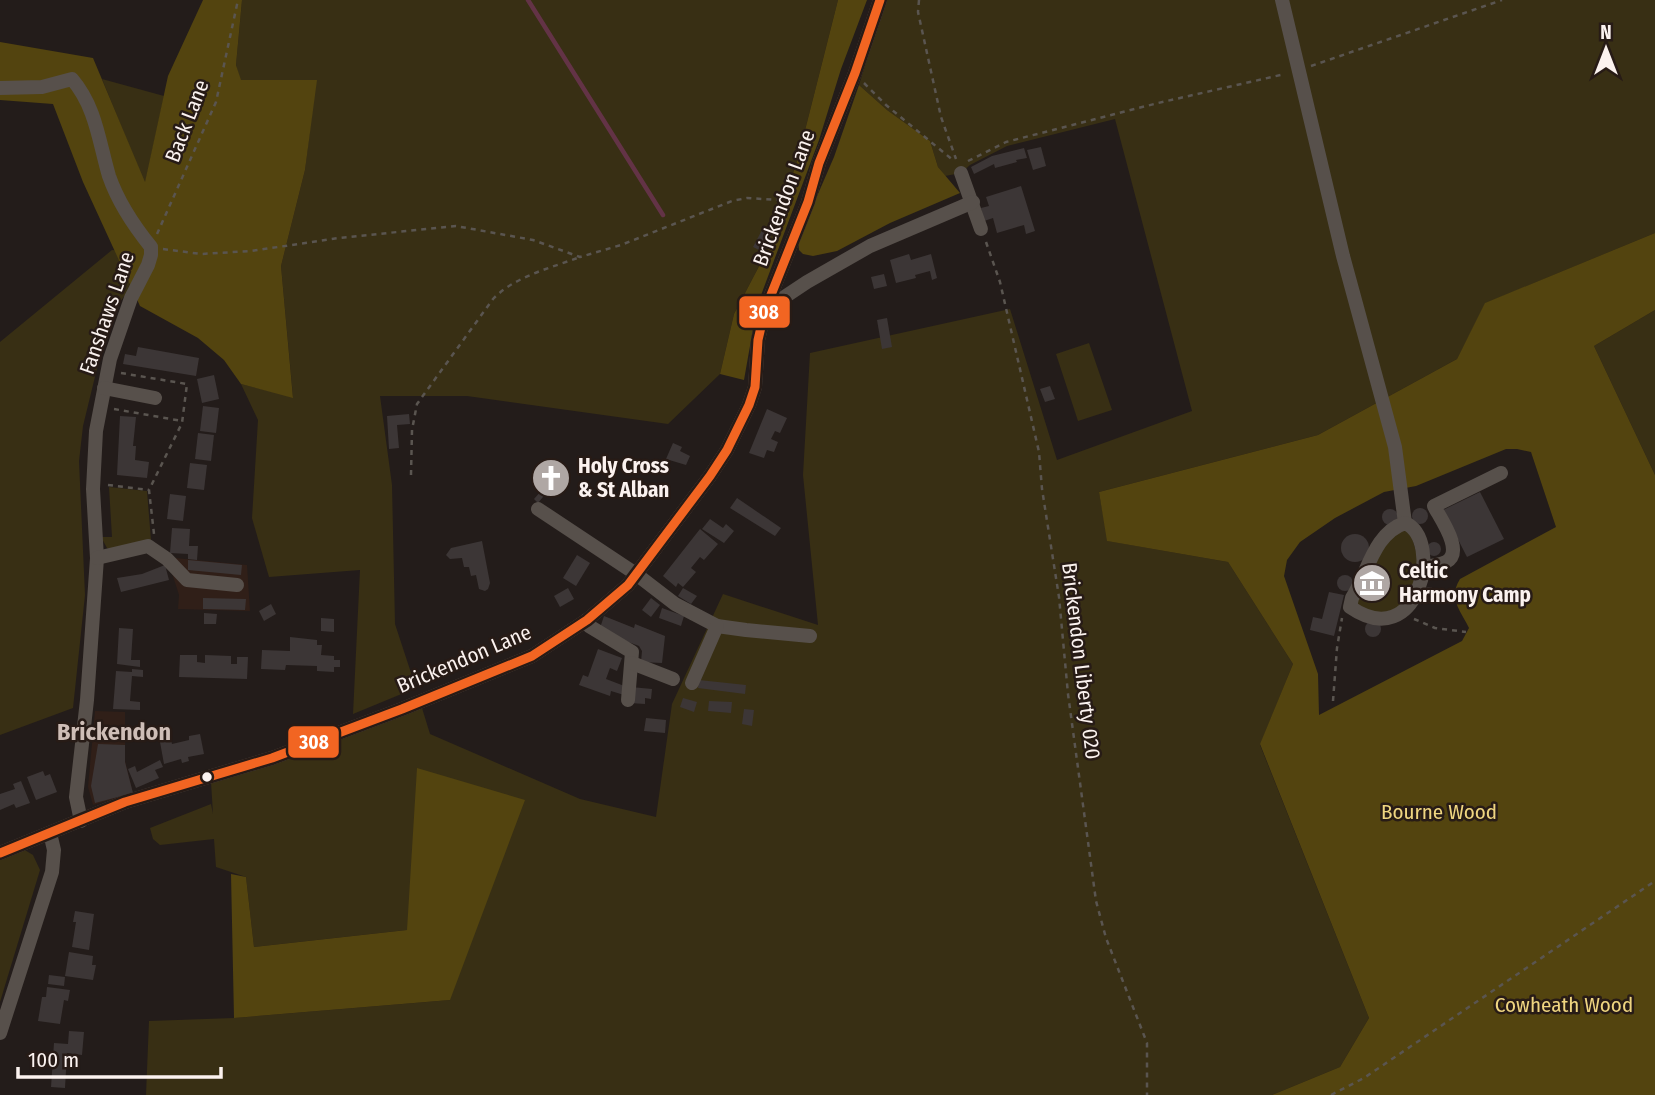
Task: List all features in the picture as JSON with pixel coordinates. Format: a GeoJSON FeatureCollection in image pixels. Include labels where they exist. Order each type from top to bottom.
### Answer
{"type":"FeatureCollection","features":[{"type":"Feature","properties":{"kind":"street","name":"Brickendon Lane"},"geometry":{"type":"LineString","coordinates":[[0,853],[160,790],[272,758],[533,656],[587,620],[628,585],[709,476],[742,421],[755,387],[758,340],[765,310],[880,0]]}},
{"type":"Feature","properties":{"kind":"street"},"geometry":{"type":"LineString","coordinates":[[1282,0],[1343,256],[1395,447],[1405,523]]}},
{"type":"Feature","properties":{"kind":"street"},"geometry":{"type":"LineString","coordinates":[[0,88],[42,87],[72,79],[90,106],[110,178],[123,208],[151,247]]}},
{"type":"Feature","properties":{"kind":"street"},"geometry":{"type":"LineString","coordinates":[[960,169],[981,229]]}},
{"type":"Feature","properties":{"kind":"street"},"geometry":{"type":"LineString","coordinates":[[765,310],[807,282],[900,232],[972,202]]}},
{"type":"Feature","properties":{"kind":"street","name":"Fanshaws Lane"},"geometry":{"type":"LineString","coordinates":[[81,821],[76,797],[87,700],[97,558],[93,483],[96,431],[107,370],[131,298],[148,265],[151,247]]}},
{"type":"Feature","properties":{"kind":"street"},"geometry":{"type":"LineString","coordinates":[[782,265],[792,275],[807,282]]}},
{"type":"Feature","properties":{"kind":"street"},"geometry":{"type":"LineString","coordinates":[[104,388],[155,398]]}},
{"type":"Feature","properties":{"kind":"street"},"geometry":{"type":"LineString","coordinates":[[1424,567],[1446,562],[1453,551],[1454,543],[1434,506],[1501,473]]}},
{"type":"Feature","properties":{"kind":"street"},"geometry":{"type":"LineString","coordinates":[[538,509],[636,574],[675,604],[717,625],[746,631],[810,636]]}},
{"type":"Feature","properties":{"kind":"street"},"geometry":{"type":"LineString","coordinates":[[1405,523],[1418,532],[1424,567],[1417,593],[1402,612],[1387,619],[1376,620],[1364,617],[1350,607],[1385,534],[1395,526],[1405,523]]}},
{"type":"Feature","properties":{"kind":"street"},"geometry":{"type":"LineString","coordinates":[[97,558],[148,546],[167,559],[187,580],[237,585]]}},
{"type":"Feature","properties":{"kind":"street"},"geometry":{"type":"LineString","coordinates":[[587,620],[589,626],[632,652],[628,700]]}},
{"type":"Feature","properties":{"kind":"street"},"geometry":{"type":"LineString","coordinates":[[692,683],[717,625]]}},
{"type":"Feature","properties":{"kind":"street"},"geometry":{"type":"LineString","coordinates":[[632,663],[673,679]]}},
{"type":"Feature","properties":{"kind":"street"},"geometry":{"type":"LineString","coordinates":[[0,1033],[51,872],[54,850],[50,834]]}},
{"type":"Feature","properties":{"kind":"path","name":"Back Lane"},"geometry":{"type":"LineString","coordinates":[[151,247],[216,102],[238,0]]}},
{"type":"Feature","properties":{"kind":"path"},"geometry":{"type":"LineString","coordinates":[[919,0],[918,12],[940,117],[960,169]]}},
{"type":"Feature","properties":{"kind":"path"},"geometry":{"type":"LineString","coordinates":[[960,169],[1006,142],[1298,71],[1502,0]]}},
{"type":"Feature","properties":{"kind":"path"},"geometry":{"type":"LineString","coordinates":[[855,73],[886,105],[960,169]]}},
{"type":"Feature","properties":{"kind":"path"},"geometry":{"type":"LineString","coordinates":[[411,475],[412,430],[417,404],[502,290],[520,279],[621,245],[732,201],[747,198],[807,202]]}},
{"type":"Feature","properties":{"kind":"path"},"geometry":{"type":"LineString","coordinates":[[151,247],[201,254],[251,251],[339,238],[456,226],[533,240],[580,257]]}},
{"type":"Feature","properties":{"kind":"path","name":"Brickendon Liberty 020"},"geometry":{"type":"LineString","coordinates":[[981,229],[1000,282],[1039,452],[1096,901],[1110,949],[1147,1043],[1147,1095]]}},
{"type":"Feature","properties":{"kind":"path"},"geometry":{"type":"LineString","coordinates":[[107,370],[187,384],[182,421],[149,490],[155,543],[148,546]]}},
{"type":"Feature","properties":{"kind":"path"},"geometry":{"type":"LineString","coordinates":[[100,406],[182,421]]}},
{"type":"Feature","properties":{"kind":"path"},"geometry":{"type":"LineString","coordinates":[[93,483],[149,490]]}},
{"type":"Feature","properties":{"kind":"path"},"geometry":{"type":"LineString","coordinates":[[1333,701],[1342,617],[1350,607]]}},
{"type":"Feature","properties":{"kind":"path"},"geometry":{"type":"LineString","coordinates":[[1402,612],[1434,628],[1466,632]]}},
{"type":"Feature","properties":{"kind":"path"},"geometry":{"type":"LineString","coordinates":[[1331,1095],[1364,1078],[1655,881]]}},
{"type":"Feature","properties":{"kind":"shaded area"},"geometry":{"type":"Polygon","coordinates":[[[242,0],[838,0],[798,158],[768,249],[734,314],[720,374],[668,424],[467,396],[380,396],[392,485],[395,624],[416,688],[353,714],[360,570],[269,577],[252,518],[258,420],[241,384],[293,397],[281,266],[305,170],[316,80],[240,80],[236,65],[242,0]]]}},
{"type":"Feature","properties":{"kind":"shaded area"},"geometry":{"type":"Polygon","coordinates":[[[885,0],[1655,0],[1655,233],[1486,303],[1457,359],[1318,435],[1099,492],[1108,541],[1228,562],[1293,664],[1260,745],[1369,1018],[1340,1067],[1272,1095],[146,1095],[149,1021],[234,1018],[450,1000],[407,930],[254,947],[246,877],[216,867],[214,839],[160,845],[153,839],[150,828],[211,804],[213,814],[211,782],[422,708],[430,734],[580,799],[656,817],[672,704],[723,594],[818,625],[803,475],[810,353],[1010,309],[1057,460],[1192,411],[1115,119],[1007,146],[970,165],[961,173],[945,176],[938,167],[930,141],[887,110],[859,85],[885,0]]]}},
{"type":"Feature","properties":{"kind":"shaded area"},"geometry":{"type":"Polygon","coordinates":[[[102,79],[164,96],[145,184],[102,79]]]}},
{"type":"Feature","properties":{"kind":"shaded area"},"geometry":{"type":"Polygon","coordinates":[[[112,250],[142,252],[131,287],[114,310],[83,426],[79,461],[85,595],[73,708],[0,735],[0,342],[112,250]]]}},
{"type":"Feature","properties":{"kind":"shaded area"},"geometry":{"type":"Polygon","coordinates":[[[1655,310],[1655,475],[1594,346],[1655,310]]]}},
{"type":"Feature","properties":{"kind":"shaded area"},"geometry":{"type":"Polygon","coordinates":[[[1089,343],[1112,410],[1078,421],[1056,354],[1089,343]]]}},
{"type":"Feature","properties":{"kind":"shaded area"},"geometry":{"type":"Polygon","coordinates":[[[109,487],[147,491],[151,540],[115,550],[107,548],[101,537],[112,537],[109,487]]]}},
{"type":"Feature","properties":{"kind":"shaded area"},"geometry":{"type":"Polygon","coordinates":[[[1394,530],[1410,531],[1418,558],[1412,598],[1388,616],[1357,607],[1366,576],[1394,530]]]}},
{"type":"Feature","properties":{"kind":"shaded area"},"geometry":{"type":"Polygon","coordinates":[[[175,558],[247,565],[250,611],[178,609],[179,595],[170,567],[175,558]]]}},
{"type":"Feature","properties":{"kind":"shaded area"},"geometry":{"type":"Polygon","coordinates":[[[95,711],[125,712],[125,761],[133,793],[93,805],[88,787],[95,711]]]}},
{"type":"Feature","properties":{"kind":"shaded area"},"geometry":{"type":"Polygon","coordinates":[[[23,849],[33,855],[40,870],[0,1002],[0,858],[23,849]]]}},
{"type":"Feature","properties":{"kind":"green space"},"geometry":{"type":"Polygon","coordinates":[[[203,0],[242,0],[236,65],[241,80],[317,80],[305,170],[281,266],[293,398],[241,384],[224,360],[198,338],[140,306],[83,182],[53,104],[0,100],[0,42],[93,58],[145,182],[168,76],[203,0]]]}},
{"type":"Feature","properties":{"kind":"green space"},"geometry":{"type":"Polygon","coordinates":[[[838,0],[867,0],[841,69],[819,140],[757,306],[744,380],[720,374],[734,314],[768,249],[798,158],[838,0]]]}},
{"type":"Feature","properties":{"kind":"green space"},"geometry":{"type":"Polygon","coordinates":[[[859,85],[887,110],[930,141],[938,167],[960,193],[890,223],[837,251],[813,256],[803,254],[799,250],[798,240],[834,157],[859,85]]]}},
{"type":"Feature","properties":{"kind":"green space"},"geometry":{"type":"Polygon","coordinates":[[[1655,233],[1655,310],[1594,346],[1655,475],[1655,1095],[1272,1095],[1340,1067],[1369,1018],[1260,744],[1293,664],[1228,562],[1107,541],[1099,492],[1318,435],[1457,359],[1485,303],[1655,233]],[[1506,449],[1416,486],[1384,492],[1335,518],[1300,542],[1287,560],[1284,576],[1318,674],[1319,715],[1462,641],[1469,628],[1455,598],[1460,579],[1556,527],[1531,452],[1506,449]]]}},
{"type":"Feature","properties":{"kind":"green space"},"geometry":{"type":"Polygon","coordinates":[[[417,768],[525,800],[450,1000],[234,1018],[231,874],[246,877],[254,947],[407,930],[417,768]]]}},
{"type":"Feature","properties":{"kind":"building"},"geometry":{"type":"Polygon","coordinates":[[[1041,147],[1046,166],[1033,170],[1027,150],[1041,147]]]}},
{"type":"Feature","properties":{"kind":"building"},"geometry":{"type":"Polygon","coordinates":[[[1024,148],[1027,158],[995,168],[994,164],[974,174],[971,167],[992,156],[1024,148]]]}},
{"type":"Feature","properties":{"kind":"building"},"geometry":{"type":"Polygon","coordinates":[[[1021,186],[1035,231],[1026,234],[1024,225],[997,233],[993,218],[984,221],[981,208],[989,206],[986,197],[1021,186]]]}},
{"type":"Feature","properties":{"kind":"building"},"geometry":{"type":"Polygon","coordinates":[[[762,230],[771,236],[763,252],[753,247],[762,230]]]}},
{"type":"Feature","properties":{"kind":"building"},"geometry":{"type":"Polygon","coordinates":[[[909,254],[911,260],[931,254],[937,278],[932,280],[930,271],[896,283],[890,260],[909,254]]]}},
{"type":"Feature","properties":{"kind":"building"},"geometry":{"type":"Polygon","coordinates":[[[884,274],[887,286],[874,289],[871,277],[884,274]]]}},
{"type":"Feature","properties":{"kind":"building"},"geometry":{"type":"Polygon","coordinates":[[[887,318],[892,347],[882,349],[877,320],[887,318]]]}},
{"type":"Feature","properties":{"kind":"building"},"geometry":{"type":"Polygon","coordinates":[[[138,347],[199,358],[196,376],[123,364],[125,354],[136,356],[138,347]]]}},
{"type":"Feature","properties":{"kind":"building"},"geometry":{"type":"Polygon","coordinates":[[[214,375],[219,399],[202,403],[197,379],[214,375]]]}},
{"type":"Feature","properties":{"kind":"building"},"geometry":{"type":"Polygon","coordinates":[[[1050,386],[1055,399],[1045,402],[1040,389],[1050,386]]]}},
{"type":"Feature","properties":{"kind":"building"},"geometry":{"type":"Polygon","coordinates":[[[203,406],[219,408],[216,433],[200,431],[203,406]]]}},
{"type":"Feature","properties":{"kind":"building"},"geometry":{"type":"Polygon","coordinates":[[[767,409],[787,418],[780,433],[775,431],[771,439],[778,442],[774,452],[767,450],[764,458],[749,453],[767,409]]]}},
{"type":"Feature","properties":{"kind":"building"},"geometry":{"type":"Polygon","coordinates":[[[409,414],[410,424],[397,425],[399,448],[389,449],[387,416],[409,414]]]}},
{"type":"Feature","properties":{"kind":"building"},"geometry":{"type":"Polygon","coordinates":[[[120,416],[136,417],[133,446],[136,446],[135,460],[149,462],[147,478],[117,475],[120,416]]]}},
{"type":"Feature","properties":{"kind":"building"},"geometry":{"type":"Polygon","coordinates":[[[198,433],[214,435],[211,461],[195,459],[198,433]]]}},
{"type":"Feature","properties":{"kind":"building"},"geometry":{"type":"Polygon","coordinates":[[[673,443],[682,447],[680,451],[690,456],[686,465],[666,459],[673,443]]]}},
{"type":"Feature","properties":{"kind":"building","name":"Holy Cross & St Alban"},"geometry":{"type":"Polygon","coordinates":[[[555,462],[565,470],[538,503],[534,499],[542,490],[536,485],[555,462]]]}},
{"type":"Feature","properties":{"kind":"building"},"geometry":{"type":"Polygon","coordinates":[[[190,463],[207,465],[204,490],[187,488],[190,463]]]}},
{"type":"Feature","properties":{"kind":"building"},"geometry":{"type":"Polygon","coordinates":[[[1480,492],[1504,539],[1467,557],[1443,510],[1480,492]]]}},
{"type":"Feature","properties":{"kind":"building"},"geometry":{"type":"Polygon","coordinates":[[[170,494],[186,496],[183,521],[167,519],[170,494]]]}},
{"type":"Feature","properties":{"kind":"building"},"geometry":{"type":"Polygon","coordinates":[[[737,498],[781,528],[775,536],[730,508],[737,498]]]}},
{"type":"Feature","properties":{"kind":"building"},"geometry":{"type":"Polygon","coordinates":[[[1420,508],[1428,516],[1420,524],[1412,516],[1420,508]]]}},
{"type":"Feature","properties":{"kind":"building"},"geometry":{"type":"Polygon","coordinates":[[[1390,509],[1398,517],[1390,525],[1382,517],[1390,509]]]}},
{"type":"Feature","properties":{"kind":"building"},"geometry":{"type":"Polygon","coordinates":[[[710,519],[723,528],[726,524],[734,531],[724,543],[702,529],[710,519]]]}},
{"type":"Feature","properties":{"kind":"building"},"geometry":{"type":"Polygon","coordinates":[[[172,528],[190,529],[189,546],[198,546],[197,560],[188,559],[188,554],[170,553],[172,528]]]}},
{"type":"Feature","properties":{"kind":"building"},"geometry":{"type":"Polygon","coordinates":[[[700,529],[718,544],[704,560],[700,557],[691,568],[696,572],[683,587],[678,583],[676,587],[663,576],[700,529]]]}},
{"type":"Feature","properties":{"kind":"building"},"geometry":{"type":"Polygon","coordinates":[[[1355,534],[1365,538],[1369,548],[1365,558],[1355,562],[1345,558],[1341,548],[1345,538],[1355,534]]]}},
{"type":"Feature","properties":{"kind":"building"},"geometry":{"type":"Polygon","coordinates":[[[482,541],[490,583],[485,591],[479,589],[476,575],[471,576],[469,567],[464,567],[462,558],[450,559],[446,555],[451,548],[482,541]]]}},
{"type":"Feature","properties":{"kind":"building"},"geometry":{"type":"Polygon","coordinates":[[[1431,542],[1437,542],[1441,549],[1437,556],[1431,556],[1427,552],[1427,546],[1431,542]]]}},
{"type":"Feature","properties":{"kind":"building"},"geometry":{"type":"Polygon","coordinates":[[[577,555],[590,563],[576,586],[563,578],[577,555]]]}},
{"type":"Feature","properties":{"kind":"building"},"geometry":{"type":"Polygon","coordinates":[[[188,560],[242,565],[241,575],[188,570],[188,560]]]}},
{"type":"Feature","properties":{"kind":"building"},"geometry":{"type":"Polygon","coordinates":[[[165,565],[169,580],[121,592],[117,578],[142,574],[165,565]]]}},
{"type":"Feature","properties":{"kind":"building"},"geometry":{"type":"Polygon","coordinates":[[[1345,575],[1353,583],[1345,591],[1337,583],[1345,575]]]}},
{"type":"Feature","properties":{"kind":"building"},"geometry":{"type":"Polygon","coordinates":[[[1426,587],[1432,587],[1436,594],[1432,601],[1426,601],[1422,597],[1422,591],[1426,587]]]}},
{"type":"Feature","properties":{"kind":"building"},"geometry":{"type":"Polygon","coordinates":[[[568,588],[574,599],[560,607],[554,596],[568,588]]]}},
{"type":"Feature","properties":{"kind":"building"},"geometry":{"type":"Polygon","coordinates":[[[683,588],[697,596],[691,604],[678,596],[683,588]]]}},
{"type":"Feature","properties":{"kind":"building"},"geometry":{"type":"Polygon","coordinates":[[[1329,592],[1344,595],[1334,636],[1310,630],[1313,617],[1322,619],[1329,592]]]}},
{"type":"Feature","properties":{"kind":"building"},"geometry":{"type":"Polygon","coordinates":[[[203,598],[246,599],[245,610],[203,609],[203,598]]]}},
{"type":"Feature","properties":{"kind":"building"},"geometry":{"type":"Polygon","coordinates":[[[651,598],[660,605],[651,617],[642,610],[651,598]]]}},
{"type":"Feature","properties":{"kind":"building"},"geometry":{"type":"Polygon","coordinates":[[[271,604],[276,614],[264,621],[259,611],[271,604]]]}},
{"type":"Feature","properties":{"kind":"building"},"geometry":{"type":"Polygon","coordinates":[[[662,608],[684,616],[681,626],[659,618],[662,608]]]}},
{"type":"Feature","properties":{"kind":"building"},"geometry":{"type":"Polygon","coordinates":[[[204,613],[217,614],[216,624],[204,624],[204,613]]]}},
{"type":"Feature","properties":{"kind":"building"},"geometry":{"type":"Polygon","coordinates":[[[604,616],[665,636],[662,663],[641,662],[642,651],[639,646],[599,631],[604,616]]]}},
{"type":"Feature","properties":{"kind":"building"},"geometry":{"type":"Polygon","coordinates":[[[321,618],[334,619],[334,632],[321,631],[321,618]]]}},
{"type":"Feature","properties":{"kind":"building"},"geometry":{"type":"Polygon","coordinates":[[[1373,621],[1381,629],[1373,637],[1365,629],[1373,621]]]}},
{"type":"Feature","properties":{"kind":"building"},"geometry":{"type":"Polygon","coordinates":[[[119,628],[133,629],[131,660],[140,660],[140,667],[117,664],[119,628]]]}},
{"type":"Feature","properties":{"kind":"building"},"geometry":{"type":"Polygon","coordinates":[[[290,637],[317,640],[317,645],[322,645],[321,655],[334,656],[334,660],[340,660],[340,667],[334,667],[334,672],[317,671],[317,666],[286,665],[285,670],[261,669],[262,650],[290,651],[290,637]]]}},
{"type":"Feature","properties":{"kind":"building"},"geometry":{"type":"Polygon","coordinates":[[[598,649],[622,658],[617,671],[610,668],[606,679],[627,687],[624,695],[611,691],[610,696],[579,685],[583,675],[588,677],[598,649]]]}},
{"type":"Feature","properties":{"kind":"building"},"geometry":{"type":"Polygon","coordinates":[[[180,655],[197,655],[197,662],[205,663],[205,655],[231,656],[231,664],[237,664],[237,657],[248,657],[247,679],[179,677],[180,655]]]}},
{"type":"Feature","properties":{"kind":"building"},"geometry":{"type":"Polygon","coordinates":[[[132,669],[143,670],[143,677],[132,676],[130,701],[140,702],[140,710],[113,709],[116,671],[132,672],[132,669]]]}},
{"type":"Feature","properties":{"kind":"building"},"geometry":{"type":"Polygon","coordinates":[[[699,680],[746,685],[745,694],[698,688],[699,680]]]}},
{"type":"Feature","properties":{"kind":"building"},"geometry":{"type":"Polygon","coordinates":[[[631,687],[652,689],[651,699],[645,698],[645,704],[630,703],[631,687]]]}},
{"type":"Feature","properties":{"kind":"building"},"geometry":{"type":"Polygon","coordinates":[[[683,698],[697,702],[694,712],[680,707],[683,698]]]}},
{"type":"Feature","properties":{"kind":"building"},"geometry":{"type":"Polygon","coordinates":[[[709,701],[732,702],[731,713],[708,711],[709,701]]]}},
{"type":"Feature","properties":{"kind":"building"},"geometry":{"type":"Polygon","coordinates":[[[744,709],[754,710],[752,726],[742,724],[744,709]]]}},
{"type":"Feature","properties":{"kind":"building"},"geometry":{"type":"Polygon","coordinates":[[[646,718],[666,720],[665,733],[644,731],[646,718]]]}},
{"type":"Feature","properties":{"kind":"building"},"geometry":{"type":"Polygon","coordinates":[[[200,734],[204,754],[188,757],[189,761],[182,763],[181,759],[164,764],[160,742],[171,740],[172,744],[200,734]]]}},
{"type":"Feature","properties":{"kind":"building"},"geometry":{"type":"Polygon","coordinates":[[[98,744],[125,745],[125,762],[133,793],[95,803],[91,786],[98,744]]]}},
{"type":"Feature","properties":{"kind":"building"},"geometry":{"type":"Polygon","coordinates":[[[160,760],[163,767],[155,770],[159,778],[136,788],[128,769],[135,766],[137,772],[160,760]]]}},
{"type":"Feature","properties":{"kind":"building"},"geometry":{"type":"Polygon","coordinates":[[[43,771],[45,776],[50,774],[57,792],[36,800],[27,777],[43,771]]]}},
{"type":"Feature","properties":{"kind":"building"},"geometry":{"type":"Polygon","coordinates":[[[21,781],[30,803],[16,808],[14,804],[0,810],[0,794],[15,789],[13,784],[21,781]]]}},
{"type":"Feature","properties":{"kind":"building"},"geometry":{"type":"Polygon","coordinates":[[[75,911],[94,914],[89,950],[72,947],[75,911]]]}},
{"type":"Feature","properties":{"kind":"building"},"geometry":{"type":"Polygon","coordinates":[[[69,952],[93,956],[92,965],[96,965],[93,980],[65,976],[69,952]]]}},
{"type":"Feature","properties":{"kind":"building"},"geometry":{"type":"Polygon","coordinates":[[[49,975],[65,977],[64,986],[48,984],[49,975]]]}},
{"type":"Feature","properties":{"kind":"building"},"geometry":{"type":"Polygon","coordinates":[[[47,987],[70,990],[68,1001],[64,1000],[60,1024],[38,1021],[42,997],[46,997],[47,987]]]}},
{"type":"Feature","properties":{"kind":"building"},"geometry":{"type":"Polygon","coordinates":[[[69,1031],[84,1032],[82,1055],[67,1053],[65,1088],[51,1087],[54,1043],[68,1044],[69,1031]]]}},
{"type":"Feature","properties":{"kind":"waterway"},"geometry":{"type":"LineString","coordinates":[[528,0],[663,215]]}},
{"type":"Feature","properties":{"kind":"transit line","name":"308"},"geometry":{"type":"LineString","coordinates":[[0,853],[125,802],[272,758],[532,656],[587,620],[628,585],[710,476],[727,450],[749,405],[755,387],[758,340],[765,310],[808,202],[819,163],[855,73],[880,0]]}},
{"type":"Feature","properties":{"kind":"place","name":"Holy Cross & St Alban"},"geometry":{"type":"Point","coordinates":[551,478]}},
{"type":"Feature","properties":{"kind":"place","name":"Celtic Harmony Camp"},"geometry":{"type":"Point","coordinates":[1372,583]}},
{"type":"Feature","properties":{"kind":"district","name":"Brickendon"},"geometry":{"type":"Point","coordinates":[114,732]}},
{"type":"Feature","properties":{"kind":"park label","name":"Bourne Wood"},"geometry":{"type":"Point","coordinates":[1439,812]}},
{"type":"Feature","properties":{"kind":"park label","name":"Cowheath Wood"},"geometry":{"type":"Point","coordinates":[1564,1005]}}]}
